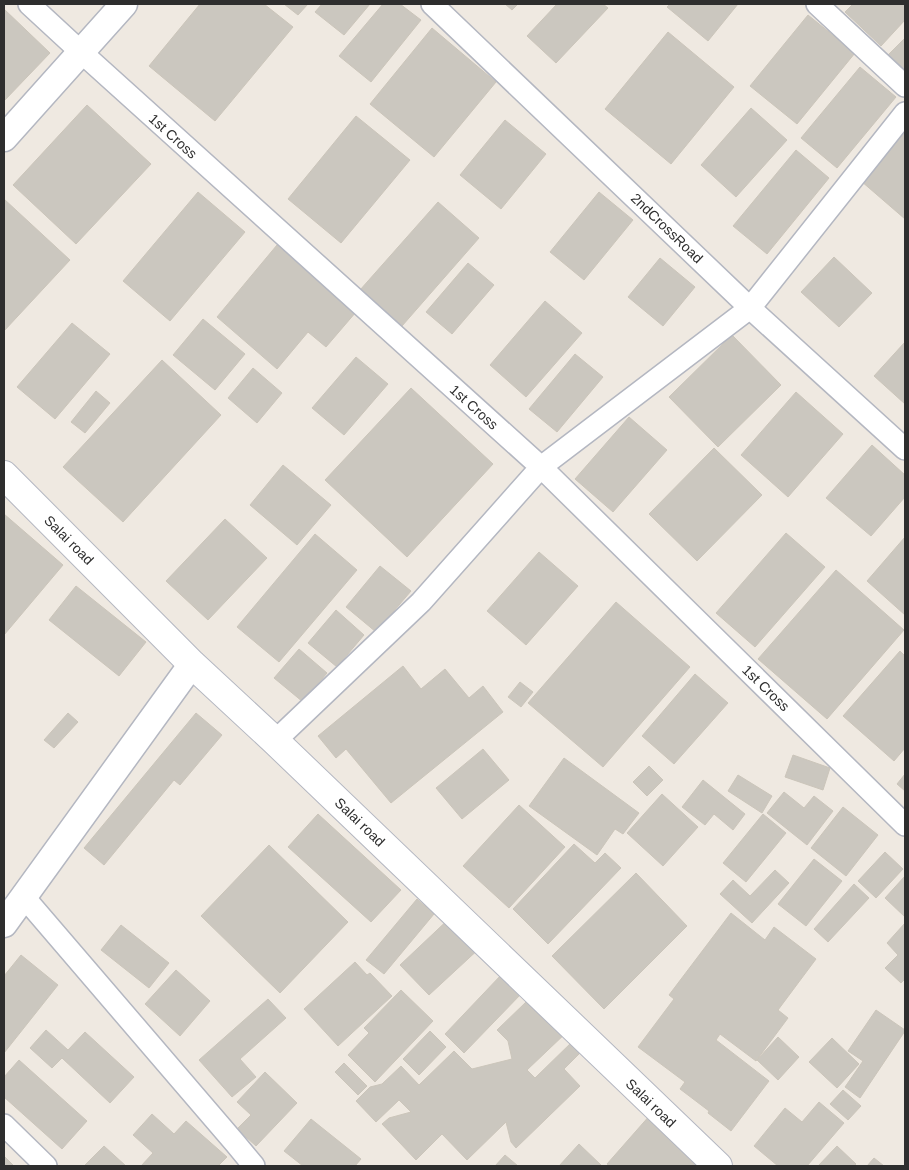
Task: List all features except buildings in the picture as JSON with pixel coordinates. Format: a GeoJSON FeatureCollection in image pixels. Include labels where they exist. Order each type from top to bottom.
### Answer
{"type":"FeatureCollection","features":[{"type":"Feature","properties":{"kind":"main road","name":"Salai road"},"geometry":{"type":"LineString","coordinates":[[4,475],[192,664],[276,741],[718,1166]]}},
{"type":"Feature","properties":{"kind":"street","name":"1st Cross"},"geometry":{"type":"LineString","coordinates":[[29,4],[541,467],[905,825]]}},
{"type":"Feature","properties":{"kind":"street"},"geometry":{"type":"LineString","coordinates":[[4,138],[124,4]]}},
{"type":"Feature","properties":{"kind":"street","name":"2ndCrossRoad"},"geometry":{"type":"LineString","coordinates":[[432,4],[750,308],[905,449]]}},
{"type":"Feature","properties":{"kind":"street"},"geometry":{"type":"LineString","coordinates":[[817,4],[905,86]]}},
{"type":"Feature","properties":{"kind":"street"},"geometry":{"type":"LineString","coordinates":[[276,741],[421,602],[541,467],[750,308],[905,113]]}},
{"type":"Feature","properties":{"kind":"street"},"geometry":{"type":"LineString","coordinates":[[4,924],[192,664]]}},
{"type":"Feature","properties":{"kind":"street"},"geometry":{"type":"LineString","coordinates":[[24,897],[254,1166]]}},
{"type":"Feature","properties":{"kind":"street"},"geometry":{"type":"LineString","coordinates":[[4,1126],[46,1166]]}}]}
